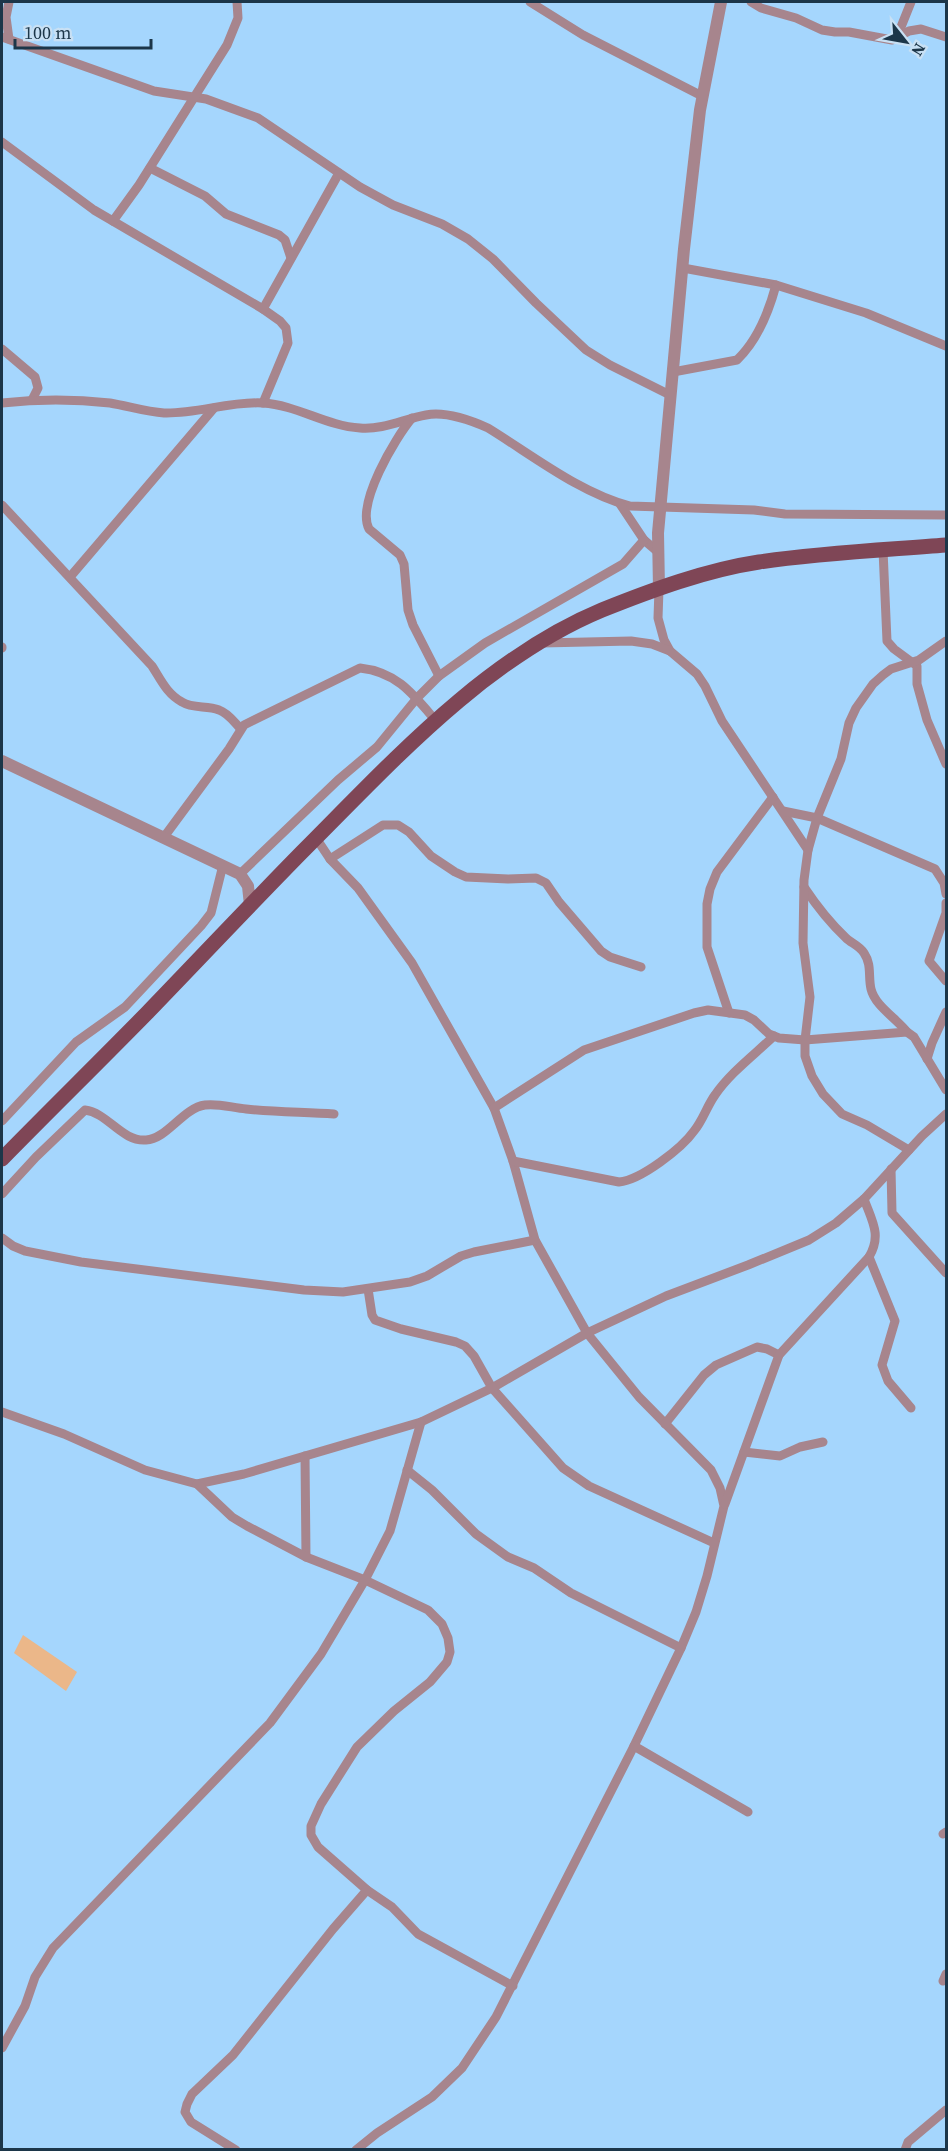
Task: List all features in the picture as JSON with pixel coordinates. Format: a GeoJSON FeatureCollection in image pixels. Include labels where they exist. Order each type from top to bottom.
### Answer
{"type":"FeatureCollection","features":[{"type":"Feature","properties":{"kind":"main road"},"geometry":{"type":"LineString","coordinates":[[2,1158],[145,1015],[316,838],[436,721],[490,676],[537,643],[600,611],[702,575],[757,562],[846,552],[946,545]]}},
{"type":"Feature","properties":{"kind":"street"},"geometry":{"type":"LineString","coordinates":[[9,2],[5,38],[154,91],[217,102],[258,118],[360,187],[393,205],[442,224],[468,239],[493,259],[586,350],[610,365],[670,395]]}},
{"type":"Feature","properties":{"kind":"street"},"geometry":{"type":"LineString","coordinates":[[113,221],[150,168],[235,30],[238,18],[237,2]]}},
{"type":"Feature","properties":{"kind":"street"},"geometry":{"type":"LineString","coordinates":[[530,2],[583,35],[702,96]]}},
{"type":"Feature","properties":{"kind":"street"},"geometry":{"type":"LineString","coordinates":[[670,651],[660,629],[658,618],[660,507],[702,96],[721,2]]}},
{"type":"Feature","properties":{"kind":"street"},"geometry":{"type":"LineString","coordinates":[[751,2],[761,8],[796,18],[822,30],[849,32],[892,40],[909,31],[921,29],[946,37]]}},
{"type":"Feature","properties":{"kind":"street"},"geometry":{"type":"LineString","coordinates":[[897,37],[911,2]]}},
{"type":"Feature","properties":{"kind":"street"},"geometry":{"type":"LineString","coordinates":[[2,142],[60,186],[113,221],[280,321],[286,328],[288,343],[263,403]]}},
{"type":"Feature","properties":{"kind":"street"},"geometry":{"type":"LineString","coordinates":[[150,168],[205,196],[226,214],[279,235],[285,240],[291,258]]}},
{"type":"Feature","properties":{"kind":"street"},"geometry":{"type":"LineString","coordinates":[[263,309],[339,173]]}},
{"type":"Feature","properties":{"kind":"street"},"geometry":{"type":"LineString","coordinates":[[683,268],[776,285],[866,313],[946,346]]}},
{"type":"Feature","properties":{"kind":"street"},"geometry":{"type":"LineString","coordinates":[[673,372],[738,360],[760,326],[776,285]]}},
{"type":"Feature","properties":{"kind":"street"},"geometry":{"type":"LineString","coordinates":[[2,349],[35,377],[38,388],[32,400]]}},
{"type":"Feature","properties":{"kind":"street"},"geometry":{"type":"LineString","coordinates":[[2,403],[32,400],[111,404],[165,413],[263,403],[286,407],[335,424],[361,429],[386,426],[435,414],[477,423],[611,502],[630,506],[754,510],[785,514],[946,515]]}},
{"type":"Feature","properties":{"kind":"street"},"geometry":{"type":"LineString","coordinates":[[70,577],[214,408]]}},
{"type":"Feature","properties":{"kind":"street"},"geometry":{"type":"LineString","coordinates":[[412,418],[394,441],[380,468],[366,523],[369,529],[400,555],[404,564],[408,610],[413,625],[439,676]]}},
{"type":"Feature","properties":{"kind":"street"},"geometry":{"type":"LineString","coordinates":[[620,504],[644,540],[658,552]]}},
{"type":"Feature","properties":{"kind":"street"},"geometry":{"type":"LineString","coordinates":[[2,505],[152,666],[173,696],[184,704],[218,709],[227,714],[240,728]]}},
{"type":"Feature","properties":{"kind":"street"},"geometry":{"type":"LineString","coordinates":[[240,874],[338,780],[377,747],[417,698],[439,676],[485,643],[623,564],[644,540]]}},
{"type":"Feature","properties":{"kind":"street"},"geometry":{"type":"LineString","coordinates":[[883,550],[887,641],[917,666],[917,684],[927,720],[946,764]]}},
{"type":"Feature","properties":{"kind":"street"},"geometry":{"type":"LineString","coordinates":[[537,643],[631,641],[652,644],[670,651],[697,674],[722,721],[808,850]]}},
{"type":"Feature","properties":{"kind":"street"},"geometry":{"type":"LineString","coordinates":[[909,1150],[867,1125],[842,1114],[823,1094],[812,1076],[805,1056],[810,997],[803,943],[804,885],[808,850],[817,818],[841,759],[849,723],[856,708],[873,684],[891,669],[928,655],[946,641]]}},
{"type":"Feature","properties":{"kind":"street"},"geometry":{"type":"LineString","coordinates":[[164,837],[229,749],[240,728],[251,720],[360,668],[376,669],[403,684],[436,721]]}},
{"type":"Feature","properties":{"kind":"street"},"geometry":{"type":"LineString","coordinates":[[2,761],[240,874],[248,886],[250,905]]}},
{"type":"Feature","properties":{"kind":"street"},"geometry":{"type":"LineString","coordinates":[[729,1013],[707,947],[706,904],[717,872],[773,797]]}},
{"type":"Feature","properties":{"kind":"street"},"geometry":{"type":"LineString","coordinates":[[783,811],[817,818],[935,869],[944,883],[946,894]]}},
{"type":"Feature","properties":{"kind":"street"},"geometry":{"type":"LineString","coordinates":[[330,859],[383,825],[398,825],[409,832],[431,856],[466,877],[536,878],[546,883],[559,902],[601,951],[610,957],[641,967]]}},
{"type":"Feature","properties":{"kind":"street"},"geometry":{"type":"LineString","coordinates":[[316,838],[330,859],[358,888],[412,963],[494,1108],[513,1161],[535,1240],[587,1333],[639,1396],[711,1470],[720,1488],[724,1506]]}},
{"type":"Feature","properties":{"kind":"street"},"geometry":{"type":"LineString","coordinates":[[2,1121],[76,1042],[124,1007],[201,926],[211,913],[223,865]]}},
{"type":"Feature","properties":{"kind":"street"},"geometry":{"type":"LineString","coordinates":[[804,885],[820,909],[840,932],[863,951],[870,966],[871,990],[881,1005],[914,1037],[946,1090]]}},
{"type":"Feature","properties":{"kind":"street"},"geometry":{"type":"LineString","coordinates":[[946,903],[946,913],[929,961],[946,981]]}},
{"type":"Feature","properties":{"kind":"street"},"geometry":{"type":"LineString","coordinates":[[494,1108],[584,1050],[701,1011],[751,1017],[774,1036],[805,1040],[907,1032]]}},
{"type":"Feature","properties":{"kind":"street"},"geometry":{"type":"LineString","coordinates":[[927,1059],[946,1012]]}},
{"type":"Feature","properties":{"kind":"street"},"geometry":{"type":"LineString","coordinates":[[513,1161],[620,1182],[633,1178],[688,1139],[715,1094],[774,1036]]}},
{"type":"Feature","properties":{"kind":"street"},"geometry":{"type":"LineString","coordinates":[[2,1194],[36,1157],[85,1110],[92,1111],[117,1129],[138,1139],[146,1140],[159,1135],[194,1108],[207,1105],[334,1114]]}},
{"type":"Feature","properties":{"kind":"street"},"geometry":{"type":"LineString","coordinates":[[2,1412],[64,1434],[145,1470],[197,1484],[244,1474],[421,1422],[492,1388],[587,1333],[666,1296],[809,1240],[836,1223],[864,1199],[946,1114]]}},
{"type":"Feature","properties":{"kind":"street"},"geometry":{"type":"LineString","coordinates":[[891,1169],[892,1213],[946,1273]]}},
{"type":"Feature","properties":{"kind":"street"},"geometry":{"type":"LineString","coordinates":[[356,2150],[377,2133],[432,2097],[462,2068],[496,2017],[513,1986],[681,1648],[696,1612],[707,1576],[724,1506],[779,1355],[870,1257],[876,1246],[877,1235],[864,1199]]}},
{"type":"Feature","properties":{"kind":"street"},"geometry":{"type":"LineString","coordinates":[[2,1238],[25,1251],[81,1262],[322,1292],[343,1292],[410,1282],[427,1276],[461,1256],[535,1240]]}},
{"type":"Feature","properties":{"kind":"street"},"geometry":{"type":"LineString","coordinates":[[870,1257],[895,1321],[882,1365],[888,1381],[911,1408]]}},
{"type":"Feature","properties":{"kind":"street"},"geometry":{"type":"LineString","coordinates":[[368,1289],[372,1315],[375,1320],[462,1344],[470,1351],[492,1388],[563,1468],[589,1486],[714,1543]]}},
{"type":"Feature","properties":{"kind":"street"},"geometry":{"type":"LineString","coordinates":[[665,1424],[704,1375],[716,1365],[757,1347],[779,1355]]}},
{"type":"Feature","properties":{"kind":"street"},"geometry":{"type":"LineString","coordinates":[[2,2048],[25,2006],[35,1977],[53,1948],[270,1723],[321,1654],[365,1580],[390,1531],[421,1422]]}},
{"type":"Feature","properties":{"kind":"street"},"geometry":{"type":"LineString","coordinates":[[744,1452],[780,1456],[823,1442]]}},
{"type":"Feature","properties":{"kind":"street"},"geometry":{"type":"LineString","coordinates":[[305,1456],[306,1557]]}},
{"type":"Feature","properties":{"kind":"street"},"geometry":{"type":"LineString","coordinates":[[407,1470],[432,1490],[476,1534],[508,1557],[534,1568],[571,1593],[681,1648]]}},
{"type":"Feature","properties":{"kind":"street"},"geometry":{"type":"LineString","coordinates":[[197,1484],[232,1517],[306,1557],[365,1580],[428,1610],[441,1624],[448,1638],[450,1652],[441,1671],[357,1746],[321,1803],[311,1826],[311,1835],[318,1846],[367,1890],[392,1907],[418,1934],[513,1986]]}},
{"type":"Feature","properties":{"kind":"street"},"geometry":{"type":"LineString","coordinates":[[634,1746],[748,1812]]}},
{"type":"Feature","properties":{"kind":"street"},"geometry":{"type":"LineString","coordinates":[[236,2150],[191,2122],[185,2112],[192,2094],[233,2055],[333,1929],[367,1890]]}},
{"type":"Feature","properties":{"kind":"street"},"geometry":{"type":"LineString","coordinates":[[905,2150],[909,2142],[946,2109]]}},
{"type":"Feature","properties":{"kind":"shaded area"},"geometry":{"type":"Polygon","coordinates":[[[23,1635],[77,1672],[66,1691],[14,1653],[23,1635]]]}}]}
